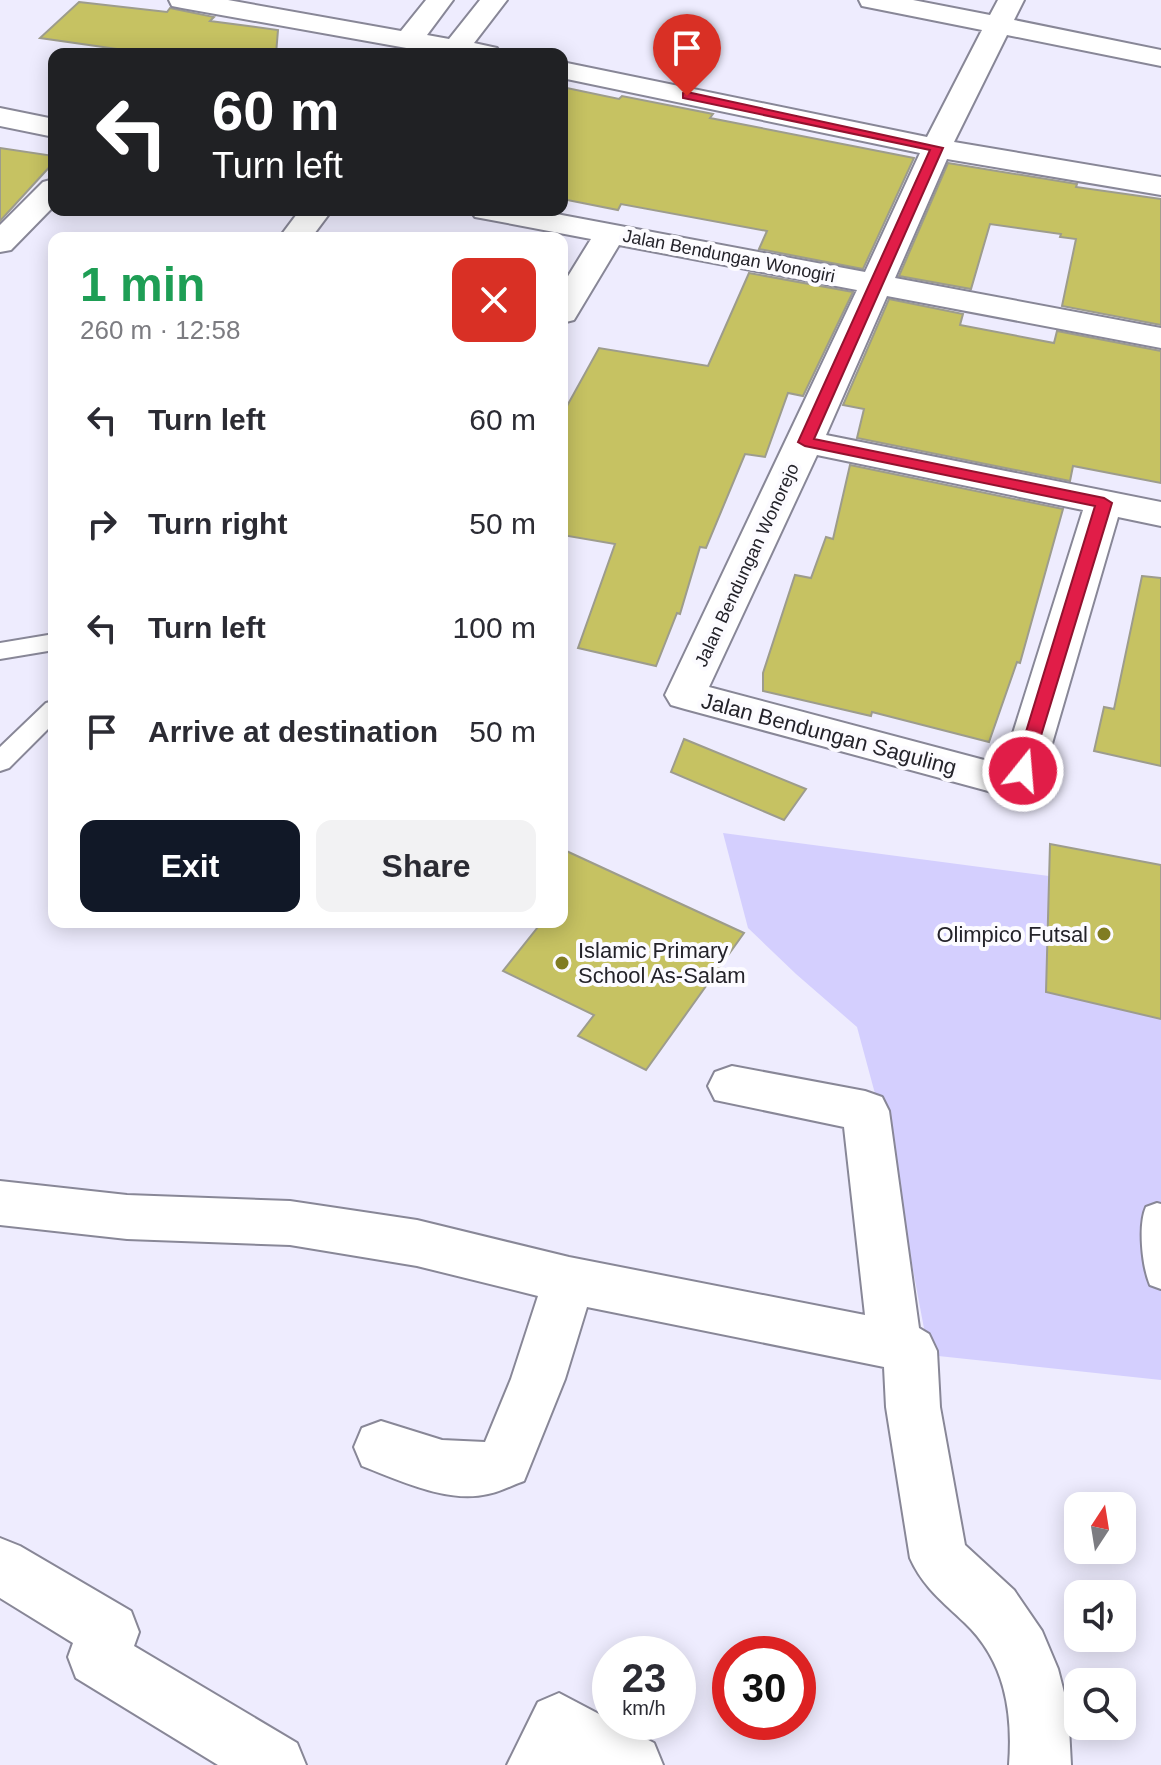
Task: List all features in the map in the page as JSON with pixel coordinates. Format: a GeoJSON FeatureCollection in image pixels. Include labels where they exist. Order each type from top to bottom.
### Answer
{"type":"FeatureCollection","features":[{"type":"Feature","properties":{"kind":"street"},"geometry":{"type":"LineString","coordinates":[[182,0],[456,48],[494,0]]}},
{"type":"Feature","properties":{"kind":"street"},"geometry":{"type":"LineString","coordinates":[[410,38],[440,0]]}},
{"type":"Feature","properties":{"kind":"street"},"geometry":{"type":"LineString","coordinates":[[872,0],[1161,58]]}},
{"type":"Feature","properties":{"kind":"street","name":"Jalan Bendungan Wonorejo"},"geometry":{"type":"LineString","coordinates":[[685,695],[805,442],[937,148],[1011,0]]}},
{"type":"Feature","properties":{"kind":"street"},"geometry":{"type":"LineString","coordinates":[[568,71],[937,148],[1161,186]]}},
{"type":"Feature","properties":{"kind":"street"},"geometry":{"type":"LineString","coordinates":[[0,117],[48,127]]}},
{"type":"Feature","properties":{"kind":"street"},"geometry":{"type":"LineString","coordinates":[[0,243],[48,194]]}},
{"type":"Feature","properties":{"kind":"street","name":"Jalan Bendungan Wonogiri"},"geometry":{"type":"LineString","coordinates":[[517,216],[1161,338]]}},
{"type":"Feature","properties":{"kind":"street"},"geometry":{"type":"LineString","coordinates":[[568,303],[610,234]]}},
{"type":"Feature","properties":{"kind":"street"},"geometry":{"type":"LineString","coordinates":[[805,442],[1161,514]]}},
{"type":"Feature","properties":{"kind":"street","name":"Jalan Bendungan Saguling"},"geometry":{"type":"LineString","coordinates":[[685,695],[1003,780],[1014,779],[1023,771],[1104,503]]}},
{"type":"Feature","properties":{"kind":"street"},"geometry":{"type":"LineString","coordinates":[[732,1086],[865,1111],[895,1345]]}},
{"type":"Feature","properties":{"kind":"street"},"geometry":{"type":"LineString","coordinates":[[0,1203],[127,1217],[290,1223],[417,1243],[569,1280],[895,1345],[910,1351],[913,1407],[939,1558],[948,1571],[999,1616],[1019,1649],[1039,1714],[1043,1738],[1040,1765]]}},
{"type":"Feature","properties":{"kind":"street"},"geometry":{"type":"LineString","coordinates":[[381,1447],[456,1468],[480,1471],[504,1462],[538,1379],[569,1280]]}},
{"type":"Feature","properties":{"kind":"street"},"geometry":{"type":"LineString","coordinates":[[0,1567],[110,1632],[97,1657],[275,1765]]}},
{"type":"Feature","properties":{"kind":"street"},"geometry":{"type":"LineString","coordinates":[[538,1765],[559,1723],[632,1765]]}},
{"type":"Feature","properties":{"kind":"lane"},"geometry":{"type":"LineString","coordinates":[[0,651],[48,643]]}},
{"type":"Feature","properties":{"kind":"lane"},"geometry":{"type":"LineString","coordinates":[[0,762],[48,715]]}},
{"type":"Feature","properties":{"kind":"lane"},"geometry":{"type":"LineString","coordinates":[[1157,1216],[1161,1275]]}},
{"type":"Feature","properties":{"kind":"shaded area"},"geometry":{"type":"Polygon","coordinates":[[[723,833],[1049,876],[1046,992],[1161,1019],[1161,1380],[929,1355],[891,1153],[857,1027],[748,928],[723,833]]]}},
{"type":"Feature","properties":{"kind":"building"},"geometry":{"type":"Polygon","coordinates":[[[79,2],[167,12],[170,8],[214,17],[210,21],[278,30],[276,48],[110,48],[40,38],[79,2]]]}},
{"type":"Feature","properties":{"kind":"building"},"geometry":{"type":"Polygon","coordinates":[[[568,88],[713,114],[710,118],[914,158],[863,269],[759,249],[767,231],[621,204],[618,210],[568,200],[568,88]]]}},
{"type":"Feature","properties":{"kind":"building"},"geometry":{"type":"Polygon","coordinates":[[[0,148],[48,155],[48,169],[0,221],[0,148]]]}},
{"type":"Feature","properties":{"kind":"building"},"geometry":{"type":"Polygon","coordinates":[[[948,163],[1161,199],[1161,325],[1062,306],[1076,239],[1060,237],[1061,234],[990,224],[971,289],[899,276],[948,163]]]}},
{"type":"Feature","properties":{"kind":"building"},"geometry":{"type":"Polygon","coordinates":[[[749,273],[853,292],[803,396],[788,393],[765,457],[745,454],[706,548],[700,547],[680,614],[677,613],[656,666],[578,648],[615,544],[568,536],[568,404],[599,348],[708,366],[749,273]]]}},
{"type":"Feature","properties":{"kind":"building"},"geometry":{"type":"Polygon","coordinates":[[[889,299],[963,314],[960,325],[1054,343],[1057,331],[1161,351],[1161,483],[1073,466],[1070,481],[857,438],[864,409],[843,405],[889,299]]]}},
{"type":"Feature","properties":{"kind":"building"},"geometry":{"type":"Polygon","coordinates":[[[850,465],[1063,509],[1020,663],[1017,662],[989,742],[872,712],[871,716],[763,691],[763,673],[795,575],[811,578],[826,537],[833,539],[850,465]]]}},
{"type":"Feature","properties":{"kind":"building"},"geometry":{"type":"Polygon","coordinates":[[[1142,576],[1161,578],[1161,766],[1094,751],[1104,707],[1114,709],[1142,576]]]}},
{"type":"Feature","properties":{"kind":"building"},"geometry":{"type":"Polygon","coordinates":[[[684,739],[806,789],[784,820],[671,772],[684,739]]]}},
{"type":"Feature","properties":{"kind":"building","name":"Olimpico Futsal"},"geometry":{"type":"Polygon","coordinates":[[[1050,844],[1161,865],[1161,1019],[1046,992],[1050,844]]]}},
{"type":"Feature","properties":{"kind":"building","name":"Islamic Primary School As-Salam"},"geometry":{"type":"Polygon","coordinates":[[[568,852],[744,933],[646,1070],[578,1036],[594,1015],[503,971],[537,928],[568,928],[568,852]]]}},
{"type":"Feature","properties":{"kind":"place","name":"Olimpico Futsal"},"geometry":{"type":"Point","coordinates":[1104,934]}},
{"type":"Feature","properties":{"kind":"place","name":"Islamic Primary School As-Salam"},"geometry":{"type":"Point","coordinates":[562,963]}},
{"type":"Feature","properties":{"kind":"route"},"geometry":{"type":"LineString","coordinates":[[687,96],[937,148],[805,442],[1104,503],[1023,771]]}}]}
